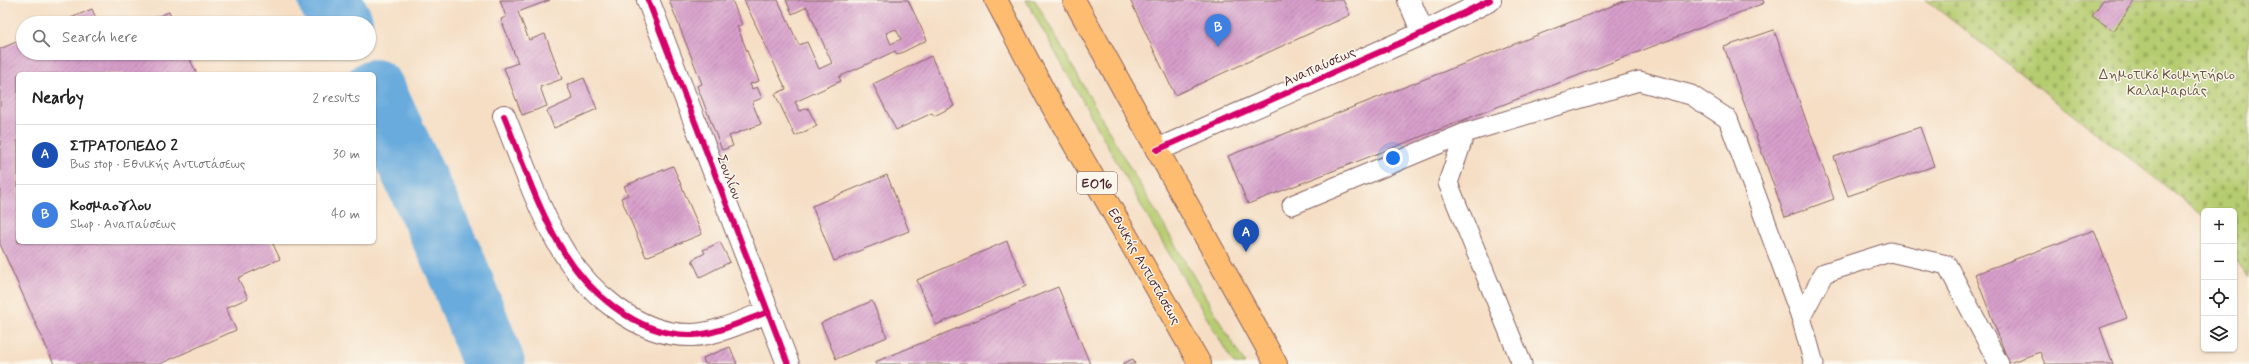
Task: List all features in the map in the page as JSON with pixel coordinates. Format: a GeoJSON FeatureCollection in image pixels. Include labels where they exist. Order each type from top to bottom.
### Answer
{"type":"FeatureCollection","features":[{"type":"Feature","properties":{"kind":"main road","name":"Εθνικής Αντιστάσεως"},"geometry":{"type":"LineString","coordinates":[[996,0],[1046,95],[1200,364]]}},
{"type":"Feature","properties":{"kind":"main road"},"geometry":{"type":"LineString","coordinates":[[1074,0],[1276,364]]}},
{"type":"Feature","properties":{"kind":"street","name":"Σουλίου"},"geometry":{"type":"LineString","coordinates":[[648,0],[788,364]]}},
{"type":"Feature","properties":{"kind":"street"},"geometry":{"type":"LineString","coordinates":[[1409,0],[1423,33]]}},
{"type":"Feature","properties":{"kind":"street","name":"Αναπαύσεως"},"geometry":{"type":"LineString","coordinates":[[1157,150],[1423,33],[1490,0]]}},
{"type":"Feature","properties":{"kind":"street"},"geometry":{"type":"LineString","coordinates":[[504,116],[550,227],[559,245],[583,277],[615,307],[648,327],[676,335],[709,333],[768,312]]}},
{"type":"Feature","properties":{"kind":"lane"},"geometry":{"type":"LineString","coordinates":[[1292,205],[1465,133],[1638,80],[1691,95],[1728,119],[1801,317],[1814,364]]}},
{"type":"Feature","properties":{"kind":"lane"},"geometry":{"type":"LineString","coordinates":[[1465,133],[1448,183],[1522,364]]}},
{"type":"Feature","properties":{"kind":"lane"},"geometry":{"type":"LineString","coordinates":[[1801,317],[1824,273],[1890,252],[1947,265],[2000,364]]}},
{"type":"Feature","properties":{"kind":"green space"},"geometry":{"type":"Polygon","coordinates":[[[1026,0],[1035,0],[1122,154],[1245,364],[1234,364],[1151,223],[1026,0]]]}},
{"type":"Feature","properties":{"kind":"green space","name":"Δημοτικό Κοιμητήριο Καλαμαριάς"},"geometry":{"type":"Polygon","coordinates":[[[1926,0],[2249,0],[2249,278],[2237,261],[2237,208],[2201,208],[2201,214],[1926,0]]]}},
{"type":"Feature","properties":{"kind":"building"},"geometry":{"type":"Polygon","coordinates":[[[500,0],[550,0],[518,12],[529,40],[545,34],[562,79],[540,87],[547,106],[522,115],[504,68],[518,63],[501,19],[506,17],[500,0]]]}},
{"type":"Feature","properties":{"kind":"building"},"geometry":{"type":"Polygon","coordinates":[[[669,0],[732,0],[742,25],[737,26],[759,81],[750,84],[752,89],[757,87],[762,98],[752,102],[761,124],[729,136],[733,146],[722,150],[697,86],[702,84],[669,0]]]}},
{"type":"Feature","properties":{"kind":"building"},"geometry":{"type":"Polygon","coordinates":[[[744,0],[778,0],[799,45],[807,42],[819,69],[832,63],[807,7],[792,14],[786,0],[908,0],[927,40],[897,55],[895,51],[839,77],[841,81],[795,102],[800,111],[808,108],[817,126],[795,136],[775,94],[786,89],[744,0]],[[896,29],[886,33],[891,44],[901,39],[896,29]]]}},
{"type":"Feature","properties":{"kind":"building"},"geometry":{"type":"Polygon","coordinates":[[[1130,0],[1343,0],[1350,15],[1175,95],[1130,0]]]}},
{"type":"Feature","properties":{"kind":"building"},"geometry":{"type":"Polygon","coordinates":[[[1627,0],[1763,0],[1764,3],[1248,204],[1228,156],[1627,0]]]}},
{"type":"Feature","properties":{"kind":"building"},"geometry":{"type":"Polygon","coordinates":[[[2103,0],[2135,0],[2114,31],[2092,16],[2103,0]]]}},
{"type":"Feature","properties":{"kind":"building"},"geometry":{"type":"Polygon","coordinates":[[[92,9],[95,16],[76,16],[92,9]]]}},
{"type":"Feature","properties":{"kind":"building"},"geometry":{"type":"Polygon","coordinates":[[[169,12],[171,16],[160,16],[169,12]]]}},
{"type":"Feature","properties":{"kind":"building"},"geometry":{"type":"Polygon","coordinates":[[[1774,30],[1834,199],[1785,217],[1724,47],[1774,30]]]}},
{"type":"Feature","properties":{"kind":"building"},"geometry":{"type":"Polygon","coordinates":[[[16,42],[16,60],[190,60],[196,72],[16,72],[16,244],[273,244],[280,259],[238,278],[248,298],[226,308],[236,330],[160,364],[54,364],[0,244],[0,49],[16,42]]]}},
{"type":"Feature","properties":{"kind":"building"},"geometry":{"type":"Polygon","coordinates":[[[931,56],[954,106],[934,116],[932,113],[896,130],[873,84],[931,56]]]}},
{"type":"Feature","properties":{"kind":"building"},"geometry":{"type":"Polygon","coordinates":[[[584,78],[597,109],[554,128],[547,111],[573,99],[567,85],[584,78]]]}},
{"type":"Feature","properties":{"kind":"building"},"geometry":{"type":"Polygon","coordinates":[[[1920,127],[1934,166],[1848,196],[1834,157],[1920,127]]]}},
{"type":"Feature","properties":{"kind":"building"},"geometry":{"type":"Polygon","coordinates":[[[673,166],[702,234],[646,257],[621,198],[628,195],[624,186],[673,166]]]}},
{"type":"Feature","properties":{"kind":"building"},"geometry":{"type":"Polygon","coordinates":[[[887,175],[909,231],[834,261],[812,206],[887,175]]]}},
{"type":"Feature","properties":{"kind":"building"},"geometry":{"type":"Polygon","coordinates":[[[2094,230],[2127,318],[2100,328],[2113,364],[2045,364],[2040,352],[2009,363],[1975,274],[2094,230]]]}},
{"type":"Feature","properties":{"kind":"building"},"geometry":{"type":"Polygon","coordinates":[[[1007,241],[1026,286],[936,325],[917,280],[1007,241]]]}},
{"type":"Feature","properties":{"kind":"building"},"geometry":{"type":"Polygon","coordinates":[[[720,242],[730,262],[700,277],[692,260],[705,253],[703,250],[720,242]]]}},
{"type":"Feature","properties":{"kind":"building"},"geometry":{"type":"Polygon","coordinates":[[[1058,287],[1090,364],[875,364],[875,362],[1058,287]]]}},
{"type":"Feature","properties":{"kind":"building"},"geometry":{"type":"Polygon","coordinates":[[[872,301],[887,337],[836,359],[821,323],[872,301]]]}},
{"type":"Feature","properties":{"kind":"building"},"geometry":{"type":"Polygon","coordinates":[[[730,347],[737,364],[705,364],[703,358],[730,347]]]}},
{"type":"Feature","properties":{"kind":"building"},"geometry":{"type":"Polygon","coordinates":[[[1133,359],[1135,364],[1122,364],[1133,359]]]}},
{"type":"Feature","properties":{"kind":"waterway"},"geometry":{"type":"LineString","coordinates":[[329,0],[338,16]]}},
{"type":"Feature","properties":{"kind":"waterway"},"geometry":{"type":"LineString","coordinates":[[376,94],[456,266],[494,364]]}},
{"type":"Feature","properties":{"kind":"cycle path"},"geometry":{"type":"LineString","coordinates":[[648,0],[788,364]]}},
{"type":"Feature","properties":{"kind":"cycle path"},"geometry":{"type":"LineString","coordinates":[[1157,150],[1423,33],[1490,0]]}},
{"type":"Feature","properties":{"kind":"cycle path"},"geometry":{"type":"LineString","coordinates":[[504,116],[536,197],[559,244],[583,278],[598,294],[615,308],[652,328],[672,334],[693,335],[722,329],[768,312]]}},
{"type":"Feature","properties":{"kind":"place","name":"Κοσμαογλου"},"geometry":{"type":"Point","coordinates":[1218,47]}},
{"type":"Feature","properties":{"kind":"place","name":"ΣΤΡΑΤΟΠΕΔΟ 2"},"geometry":{"type":"Point","coordinates":[1246,252]}}]}
